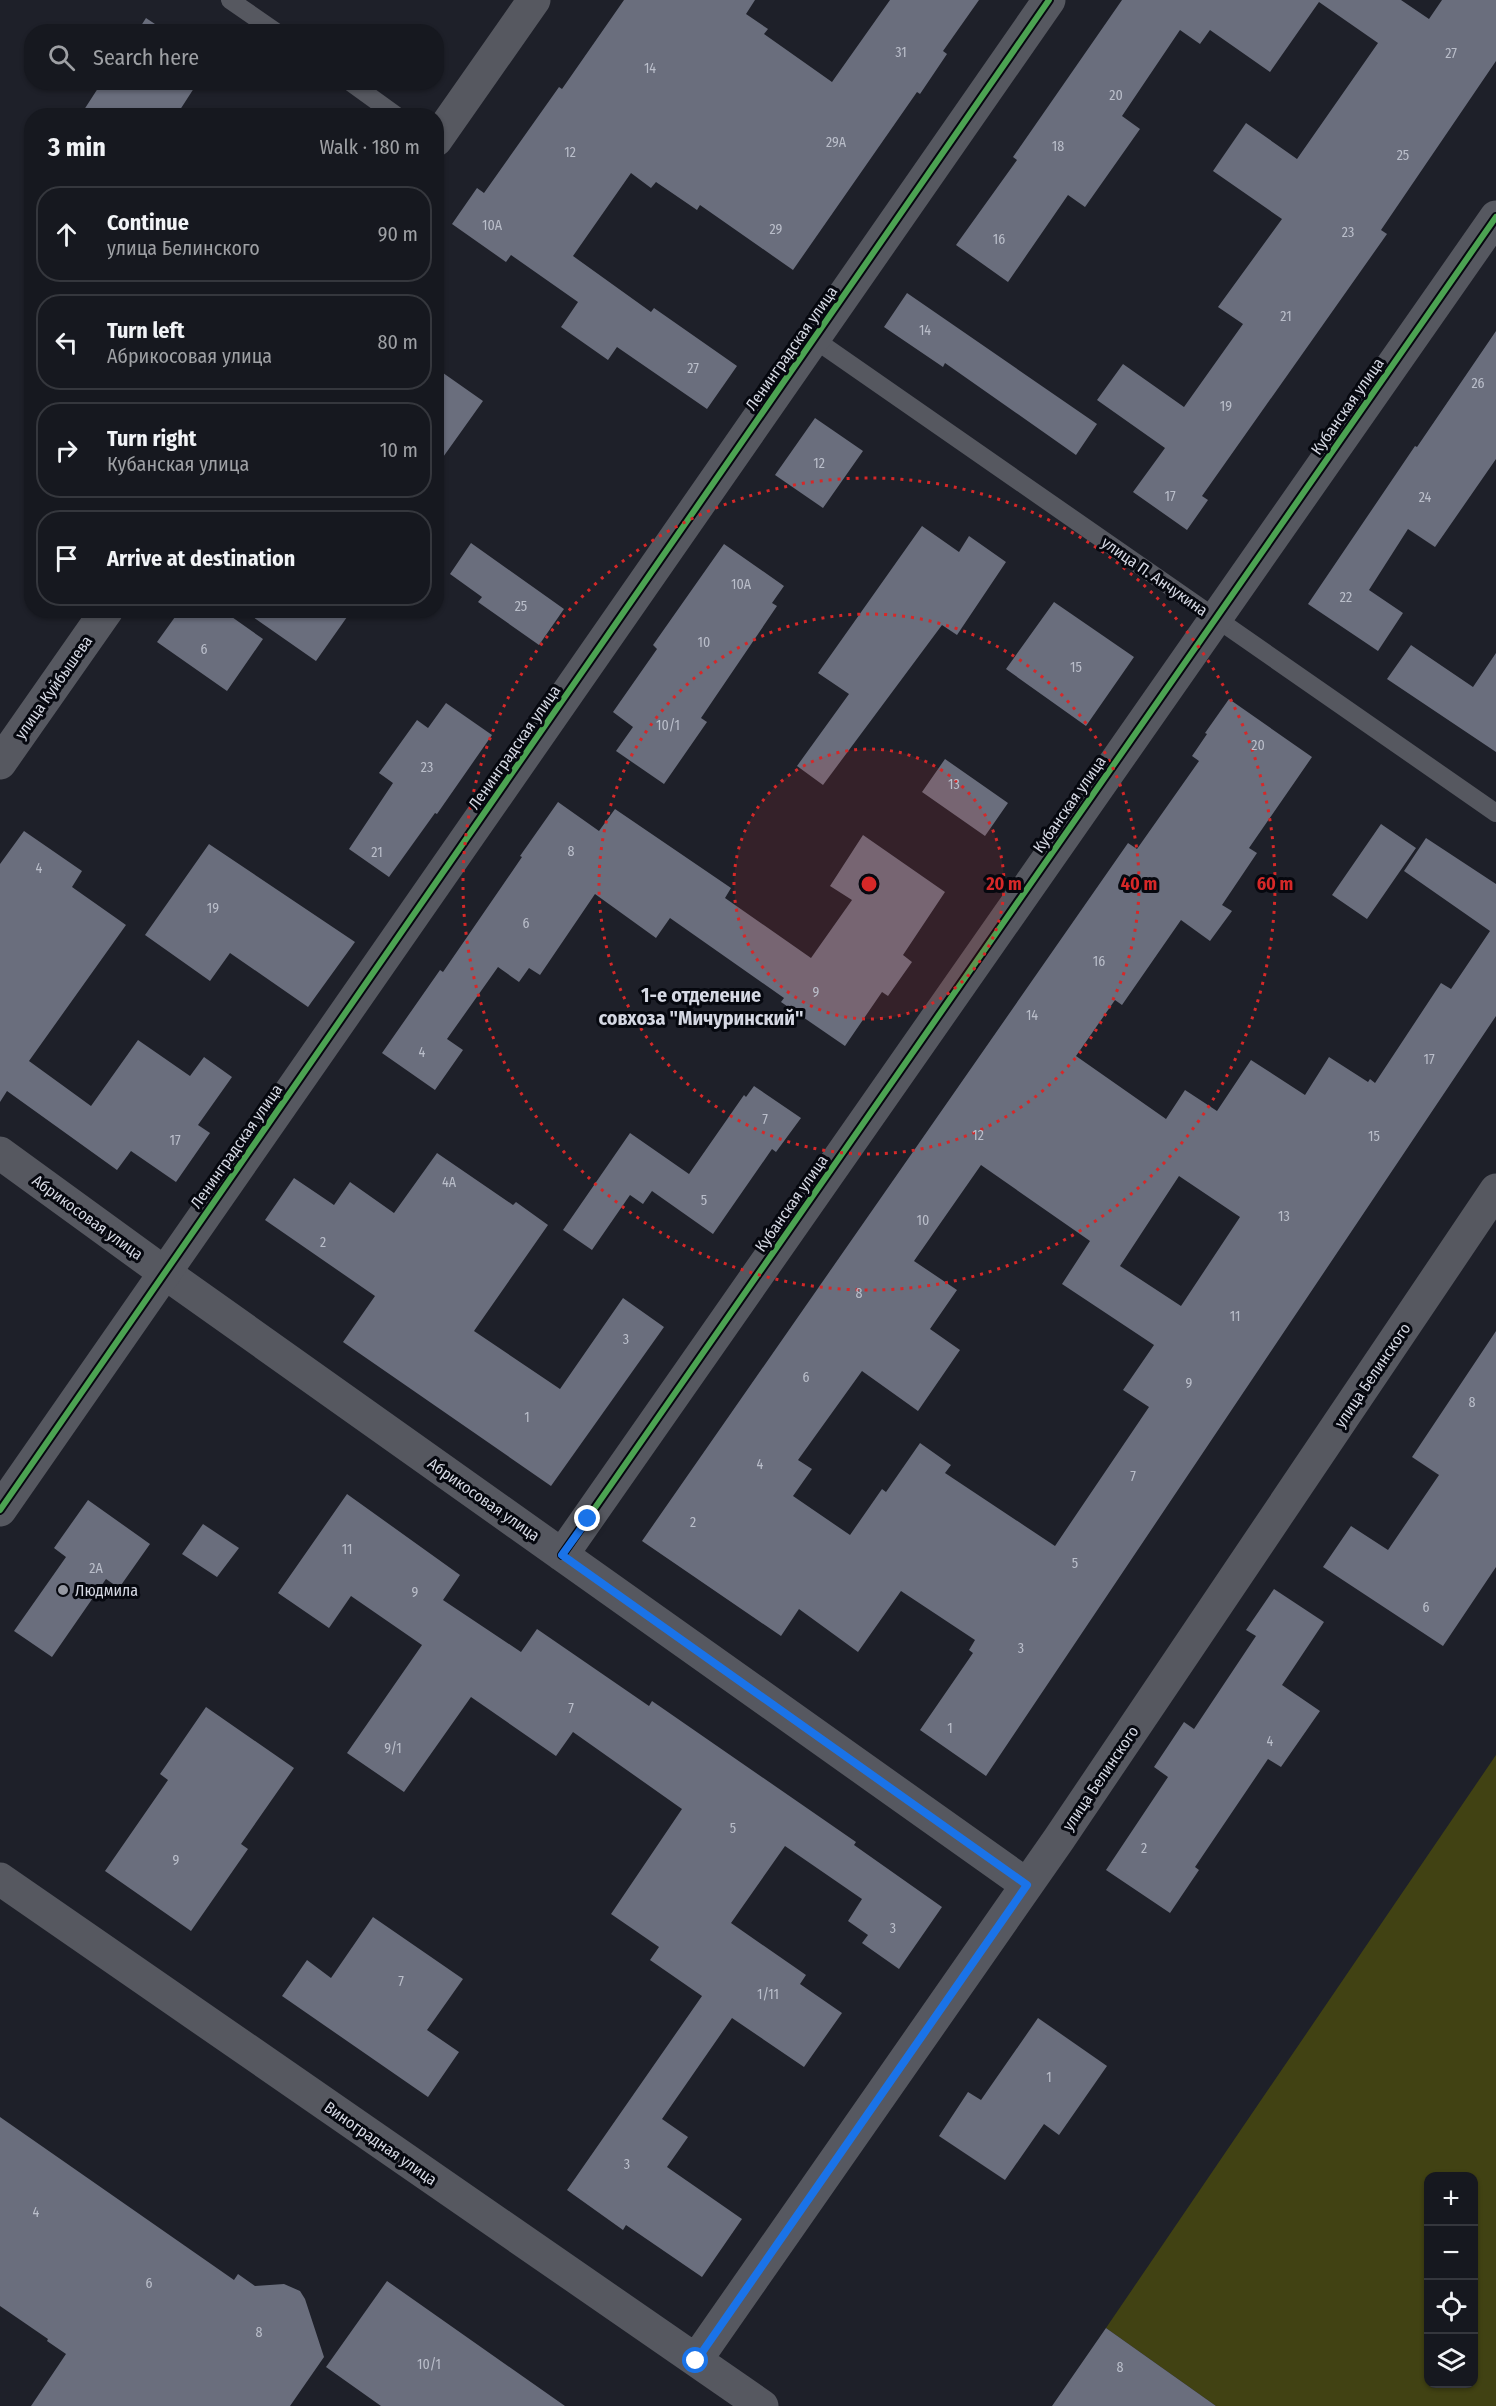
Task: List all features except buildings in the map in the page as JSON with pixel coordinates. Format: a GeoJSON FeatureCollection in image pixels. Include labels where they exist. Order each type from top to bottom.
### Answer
{"type":"FeatureCollection","features":[{"type":"Feature","properties":{"kind":"street"},"geometry":{"type":"LineString","coordinates":[[444,129],[534,0]]}},
{"type":"Feature","properties":{"kind":"street","name":"Ленинградская улица"},"geometry":{"type":"LineString","coordinates":[[0,1510],[1049,0]]}},
{"type":"Feature","properties":{"kind":"street","name":"Кубанская улица"},"geometry":{"type":"LineString","coordinates":[[562,1555],[1496,217]]}},
{"type":"Feature","properties":{"kind":"street","name":"улица Куйбышева"},"geometry":{"type":"LineString","coordinates":[[0,762],[100,618]]}},
{"type":"Feature","properties":{"kind":"street","name":"Абрикосовая улица"},"geometry":{"type":"LineString","coordinates":[[0,1153],[1027,1885]]}},
{"type":"Feature","properties":{"kind":"street","name":"улица Белинского"},"geometry":{"type":"LineString","coordinates":[[696,2361],[1027,1885],[1496,1190]]}},
{"type":"Feature","properties":{"kind":"street","name":"Виноградная улица"},"geometry":{"type":"LineString","coordinates":[[0,1879],[762,2406]]}},
{"type":"Feature","properties":{"kind":"lane"},"geometry":{"type":"LineString","coordinates":[[230,0],[264,24]]}},
{"type":"Feature","properties":{"kind":"lane"},"geometry":{"type":"LineString","coordinates":[[361,90],[386,108]]}},
{"type":"Feature","properties":{"kind":"lane","name":"улица П. Анчукина"},"geometry":{"type":"LineString","coordinates":[[814,339],[1496,813]]}},
{"type":"Feature","properties":{"kind":"shaded area"},"geometry":{"type":"Polygon","coordinates":[[[1496,1755],[1496,2406],[1216,2406],[1106,2328],[1496,1755]]]}},
{"type":"Feature","properties":{"kind":"cycle path"},"geometry":{"type":"LineString","coordinates":[[0,1510],[1049,0]]}},
{"type":"Feature","properties":{"kind":"cycle path"},"geometry":{"type":"LineString","coordinates":[[562,1555],[1496,217]]}},
{"type":"Feature","properties":{"kind":"place","name":"Людмила"},"geometry":{"type":"Point","coordinates":[63,1590]}},
{"type":"Feature","properties":{"kind":"district","name":"1-е отделение совхоза \"Мичуринский\""},"geometry":{"type":"Point","coordinates":[701,1006]}},
{"type":"Feature","properties":{"kind":"route"},"geometry":{"type":"LineString","coordinates":[[588,1519],[562,1555],[1027,1885],[696,2361]]}}]}
